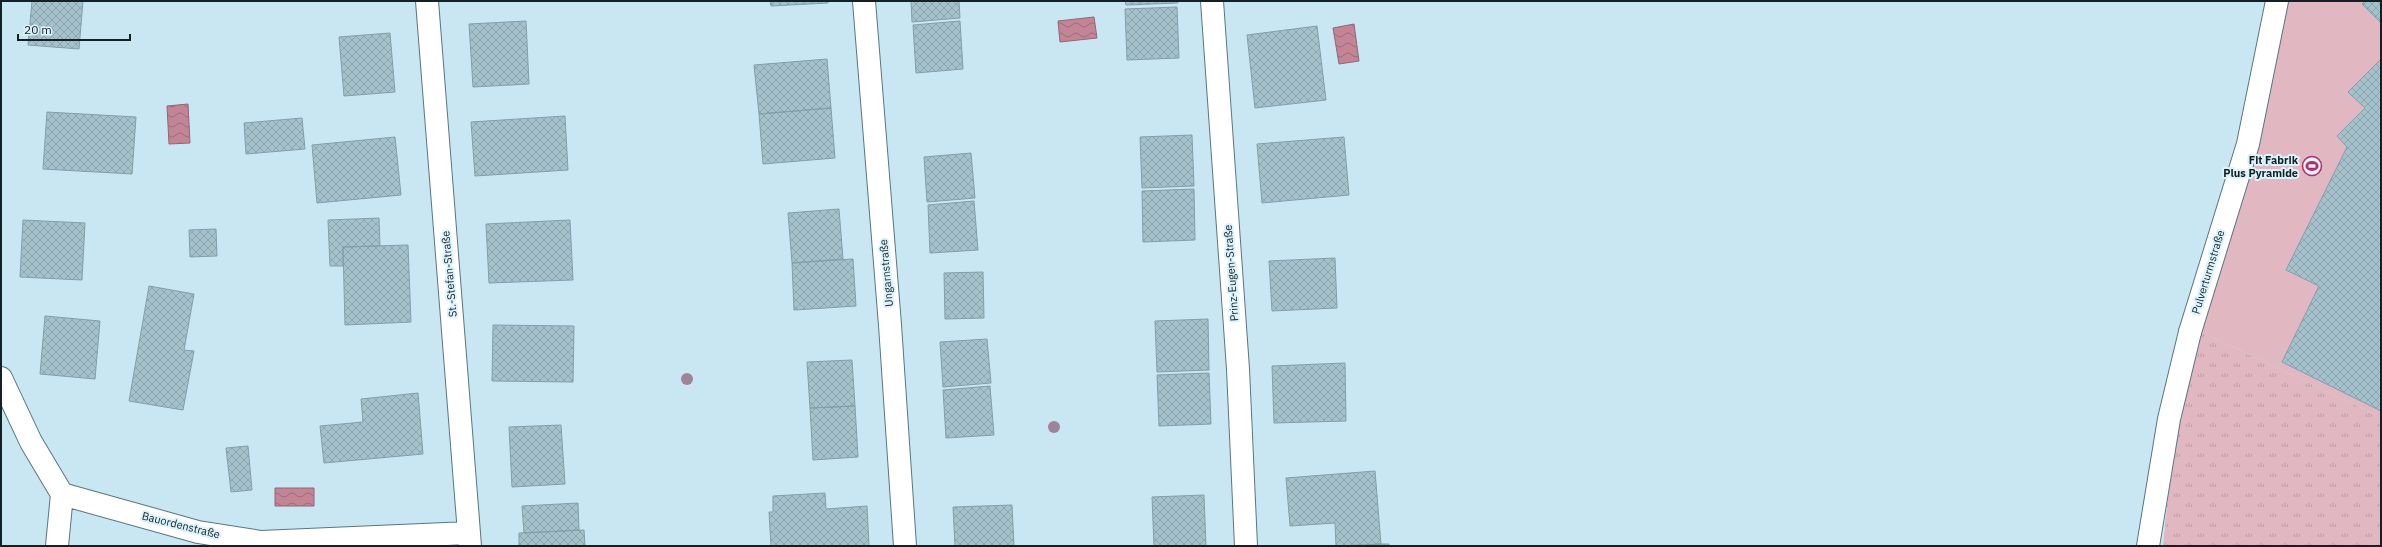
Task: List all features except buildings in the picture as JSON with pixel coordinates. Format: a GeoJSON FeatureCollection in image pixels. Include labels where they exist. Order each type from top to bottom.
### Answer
{"type":"FeatureCollection","features":[{"type":"Feature","properties":{"kind":"street","name":"St.-Stefan-Straße"},"geometry":{"type":"LineString","coordinates":[[427,1],[470,540]]}},
{"type":"Feature","properties":{"kind":"street","name":"Ungarnstraße"},"geometry":{"type":"LineString","coordinates":[[864,1],[890,325],[905,546]]}},
{"type":"Feature","properties":{"kind":"street","name":"Prinz-Eugen-Straße"},"geometry":{"type":"LineString","coordinates":[[1212,1],[1238,368],[1246,546]]}},
{"type":"Feature","properties":{"kind":"street","name":"Pulverturmstraße"},"geometry":{"type":"LineString","coordinates":[[2148,546],[2169,419],[2190,332],[2248,144],[2277,1]]}},
{"type":"Feature","properties":{"kind":"street"},"geometry":{"type":"LineString","coordinates":[[1,378],[31,442],[62,494],[57,546]]}},
{"type":"Feature","properties":{"kind":"street","name":"Bauordenstraße"},"geometry":{"type":"LineString","coordinates":[[62,494],[198,532],[261,542],[470,540]]}},
{"type":"Feature","properties":{"kind":"green space","name":"Fit Fabrik Plus Pyramide"},"geometry":{"type":"Polygon","coordinates":[[[2289,1],[2381,1],[2381,417],[2199,331],[2289,1]]]}},
{"type":"Feature","properties":{"kind":"green space"},"geometry":{"type":"Polygon","coordinates":[[[2199,331],[2381,417],[2381,546],[2163,546],[2175,428],[2199,331]]]}},
{"type":"Feature","properties":{"kind":"water"},"geometry":{"type":"Polygon","coordinates":[[[1094,17],[1097,38],[1060,42],[1058,21],[1094,17]]]}},
{"type":"Feature","properties":{"kind":"water"},"geometry":{"type":"Polygon","coordinates":[[[1354,24],[1359,61],[1339,64],[1333,28],[1354,24]]]}},
{"type":"Feature","properties":{"kind":"water"},"geometry":{"type":"Polygon","coordinates":[[[188,104],[190,143],[169,144],[167,106],[188,104]]]}},
{"type":"Feature","properties":{"kind":"water"},"geometry":{"type":"Polygon","coordinates":[[[275,488],[314,488],[314,506],[275,506],[275,488]]]}},
{"type":"Feature","properties":{"kind":"place","name":"Fit Fabrik Plus Pyramide"},"geometry":{"type":"Point","coordinates":[2312,166]}}]}
